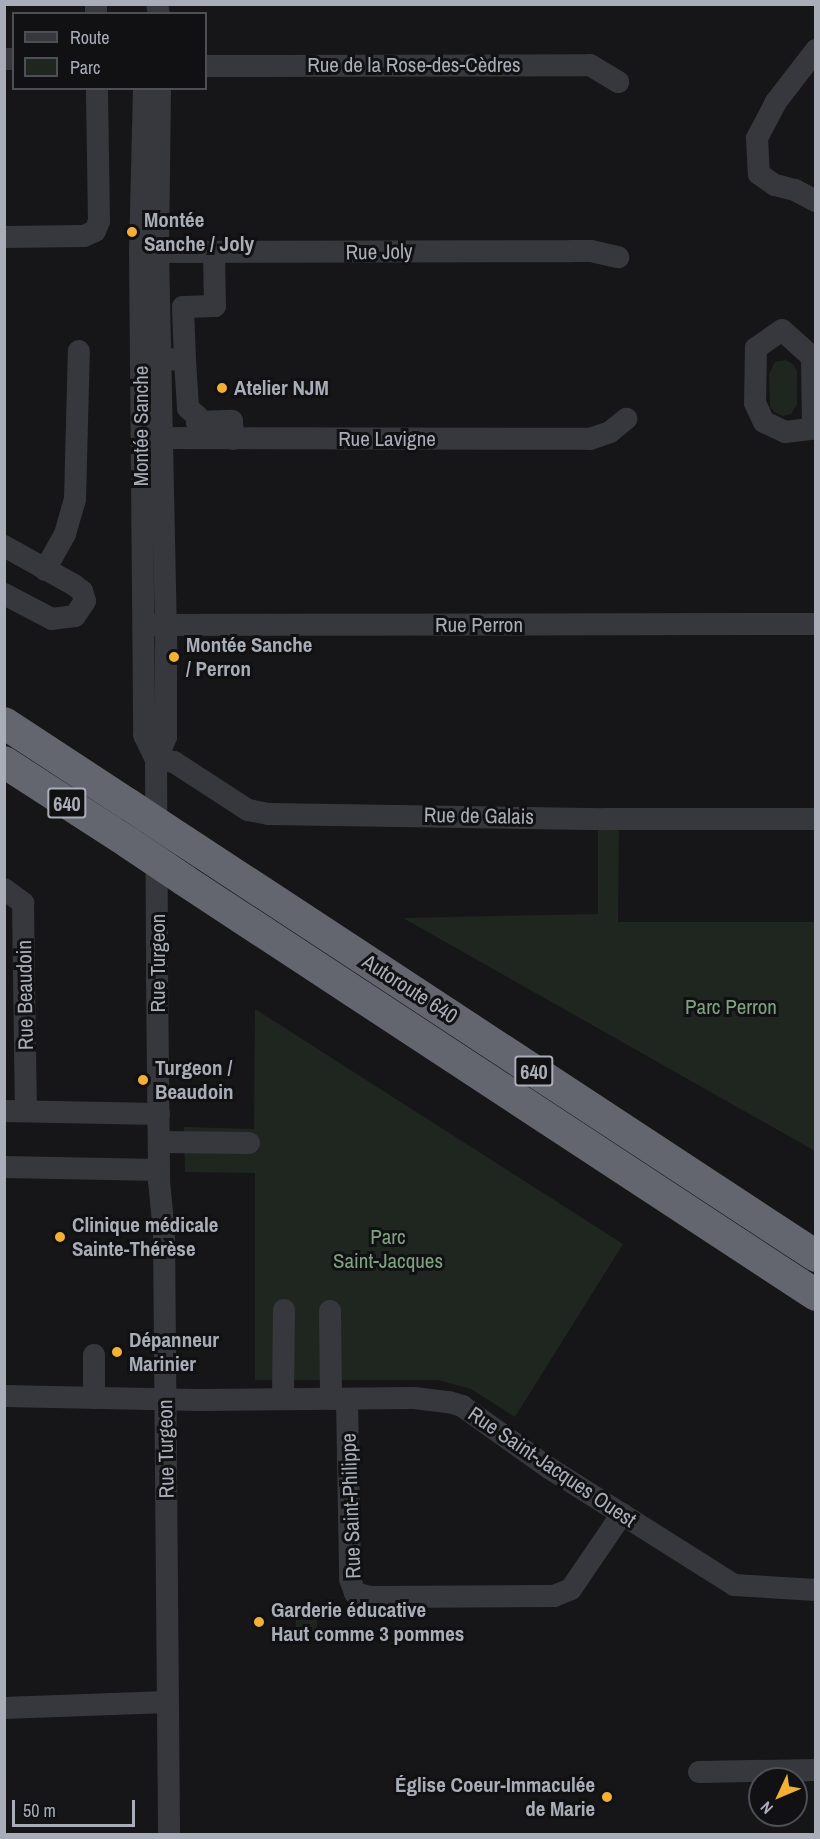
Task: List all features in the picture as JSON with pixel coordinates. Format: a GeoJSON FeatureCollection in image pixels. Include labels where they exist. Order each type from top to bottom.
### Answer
{"type":"FeatureCollection","features":[{"type":"Feature","properties":{"kind":"highway","name":"Autoroute 640"},"geometry":{"type":"LineString","coordinates":[[4,723],[128,804],[184,880],[816,1295]]}},
{"type":"Feature","properties":{"kind":"highway","name":"Autoroute 640"},"geometry":{"type":"LineString","coordinates":[[4,762],[157,844],[816,1256]]}},
{"type":"Feature","properties":{"kind":"street"},"geometry":{"type":"LineString","coordinates":[[816,50],[776,102],[757,138],[759,174],[816,201]]}},
{"type":"Feature","properties":{"kind":"street","name":"Rue de la Rose-des-Cèdres"},"geometry":{"type":"LineString","coordinates":[[207,66],[590,65],[618,82]]}},
{"type":"Feature","properties":{"kind":"street"},"geometry":{"type":"LineString","coordinates":[[4,237],[84,236],[95,231],[99,221],[97,90]]}},
{"type":"Feature","properties":{"kind":"street","name":"Montée Sanche"},"geometry":{"type":"LineString","coordinates":[[144,90],[152,438],[166,625],[166,737],[156,760],[157,844]]}},
{"type":"Feature","properties":{"kind":"street","name":"Montée Sanche"},"geometry":{"type":"LineString","coordinates":[[156,760],[144,735],[142,625],[152,438],[161,368],[149,252],[160,90]]}},
{"type":"Feature","properties":{"kind":"street"},"geometry":{"type":"LineString","coordinates":[[197,431],[196,416],[188,408],[183,307],[214,306],[215,247]]}},
{"type":"Feature","properties":{"kind":"street","name":"Rue Joly"},"geometry":{"type":"LineString","coordinates":[[149,252],[215,247],[572,250],[591,251],[618,257]]}},
{"type":"Feature","properties":{"kind":"street"},"geometry":{"type":"LineString","coordinates":[[45,570],[65,534],[75,499],[79,351]]}},
{"type":"Feature","properties":{"kind":"street"},"geometry":{"type":"LineString","coordinates":[[161,368],[186,368]]}},
{"type":"Feature","properties":{"kind":"street","name":"Rue Lavigne"},"geometry":{"type":"LineString","coordinates":[[152,438],[197,431],[233,439],[590,439],[610,432],[626,419]]}},
{"type":"Feature","properties":{"kind":"street"},"geometry":{"type":"LineString","coordinates":[[4,546],[82,591],[85,596],[84,606],[75,616],[52,619],[4,594]]}},
{"type":"Feature","properties":{"kind":"street","name":"Rue Perron"},"geometry":{"type":"LineString","coordinates":[[142,625],[816,624]]}},
{"type":"Feature","properties":{"kind":"street","name":"Rue de Galais"},"geometry":{"type":"LineString","coordinates":[[156,760],[174,762],[243,807],[258,813],[582,822],[816,819]]}},
{"type":"Feature","properties":{"kind":"street","name":"Rue Turgeon"},"geometry":{"type":"LineString","coordinates":[[157,844],[159,1170],[164,1232],[169,1834]]}},
{"type":"Feature","properties":{"kind":"street","name":"Rue Beaudoin"},"geometry":{"type":"LineString","coordinates":[[4,889],[23,903],[14,976],[15,1111],[159,1114]]}},
{"type":"Feature","properties":{"kind":"street"},"geometry":{"type":"LineString","coordinates":[[159,1142],[249,1143]]}},
{"type":"Feature","properties":{"kind":"street"},"geometry":{"type":"LineString","coordinates":[[4,1167],[159,1170]]}},
{"type":"Feature","properties":{"kind":"street"},"geometry":{"type":"LineString","coordinates":[[283,1400],[284,1310]]}},
{"type":"Feature","properties":{"kind":"street"},"geometry":{"type":"LineString","coordinates":[[330,1311],[339,1399]]}},
{"type":"Feature","properties":{"kind":"street"},"geometry":{"type":"LineString","coordinates":[[100,1361],[100,1398]]}},
{"type":"Feature","properties":{"kind":"street","name":"Rue Saint-Jacques Ouest"},"geometry":{"type":"LineString","coordinates":[[4,1396],[165,1400],[414,1398],[462,1406],[622,1514],[734,1585],[816,1590]]}},
{"type":"Feature","properties":{"kind":"street","name":"Rue Saint-Philippe"},"geometry":{"type":"LineString","coordinates":[[339,1399],[350,1578],[355,1593],[370,1597],[554,1596],[571,1589],[622,1514]]}},
{"type":"Feature","properties":{"kind":"street"},"geometry":{"type":"LineString","coordinates":[[4,1708],[167,1702]]}},
{"type":"Feature","properties":{"kind":"street"},"geometry":{"type":"LineString","coordinates":[[699,1772],[816,1770]]}},
{"type":"Feature","properties":{"kind":"green space"},"geometry":{"type":"Polygon","coordinates":[[[786,360],[793,364],[797,371],[797,404],[791,414],[783,416],[770,407],[769,374],[775,362],[786,360]]]}},
{"type":"Feature","properties":{"kind":"green space","name":"Parc Perron"},"geometry":{"type":"Polygon","coordinates":[[[598,822],[619,826],[618,922],[815,922],[815,1151],[403,918],[598,914],[598,822]]]}},
{"type":"Feature","properties":{"kind":"green space","name":"Parc Saint-Jacques"},"geometry":{"type":"Polygon","coordinates":[[[255,1009],[623,1244],[515,1417],[471,1389],[438,1380],[255,1380],[255,1173],[185,1172],[184,1127],[254,1129],[255,1009]]]}},
{"type":"Feature","properties":{"kind":"green space"},"geometry":{"type":"Polygon","coordinates":[[[296,1611],[317,1611],[317,1634],[296,1634],[296,1611]]]}},
{"type":"Feature","properties":{"kind":"place","name":"Montée Sanche / Joly"},"geometry":{"type":"Point","coordinates":[132,232]}},
{"type":"Feature","properties":{"kind":"place","name":"Atelier NJM"},"geometry":{"type":"Point","coordinates":[222,388]}},
{"type":"Feature","properties":{"kind":"place","name":"Montée Sanche / Perron"},"geometry":{"type":"Point","coordinates":[174,657]}},
{"type":"Feature","properties":{"kind":"place","name":"Turgeon / Beaudoin"},"geometry":{"type":"Point","coordinates":[143,1080]}},
{"type":"Feature","properties":{"kind":"place","name":"Clinique médicale Sainte-Thérèse"},"geometry":{"type":"Point","coordinates":[60,1237]}},
{"type":"Feature","properties":{"kind":"place","name":"Dépanneur Marinier"},"geometry":{"type":"Point","coordinates":[117,1352]}},
{"type":"Feature","properties":{"kind":"place","name":"Garderie éducative Haut comme 3 pommes"},"geometry":{"type":"Point","coordinates":[259,1622]}},
{"type":"Feature","properties":{"kind":"place","name":"Église Coeur-Immaculée de Marie"},"geometry":{"type":"Point","coordinates":[607,1797]}}]}
